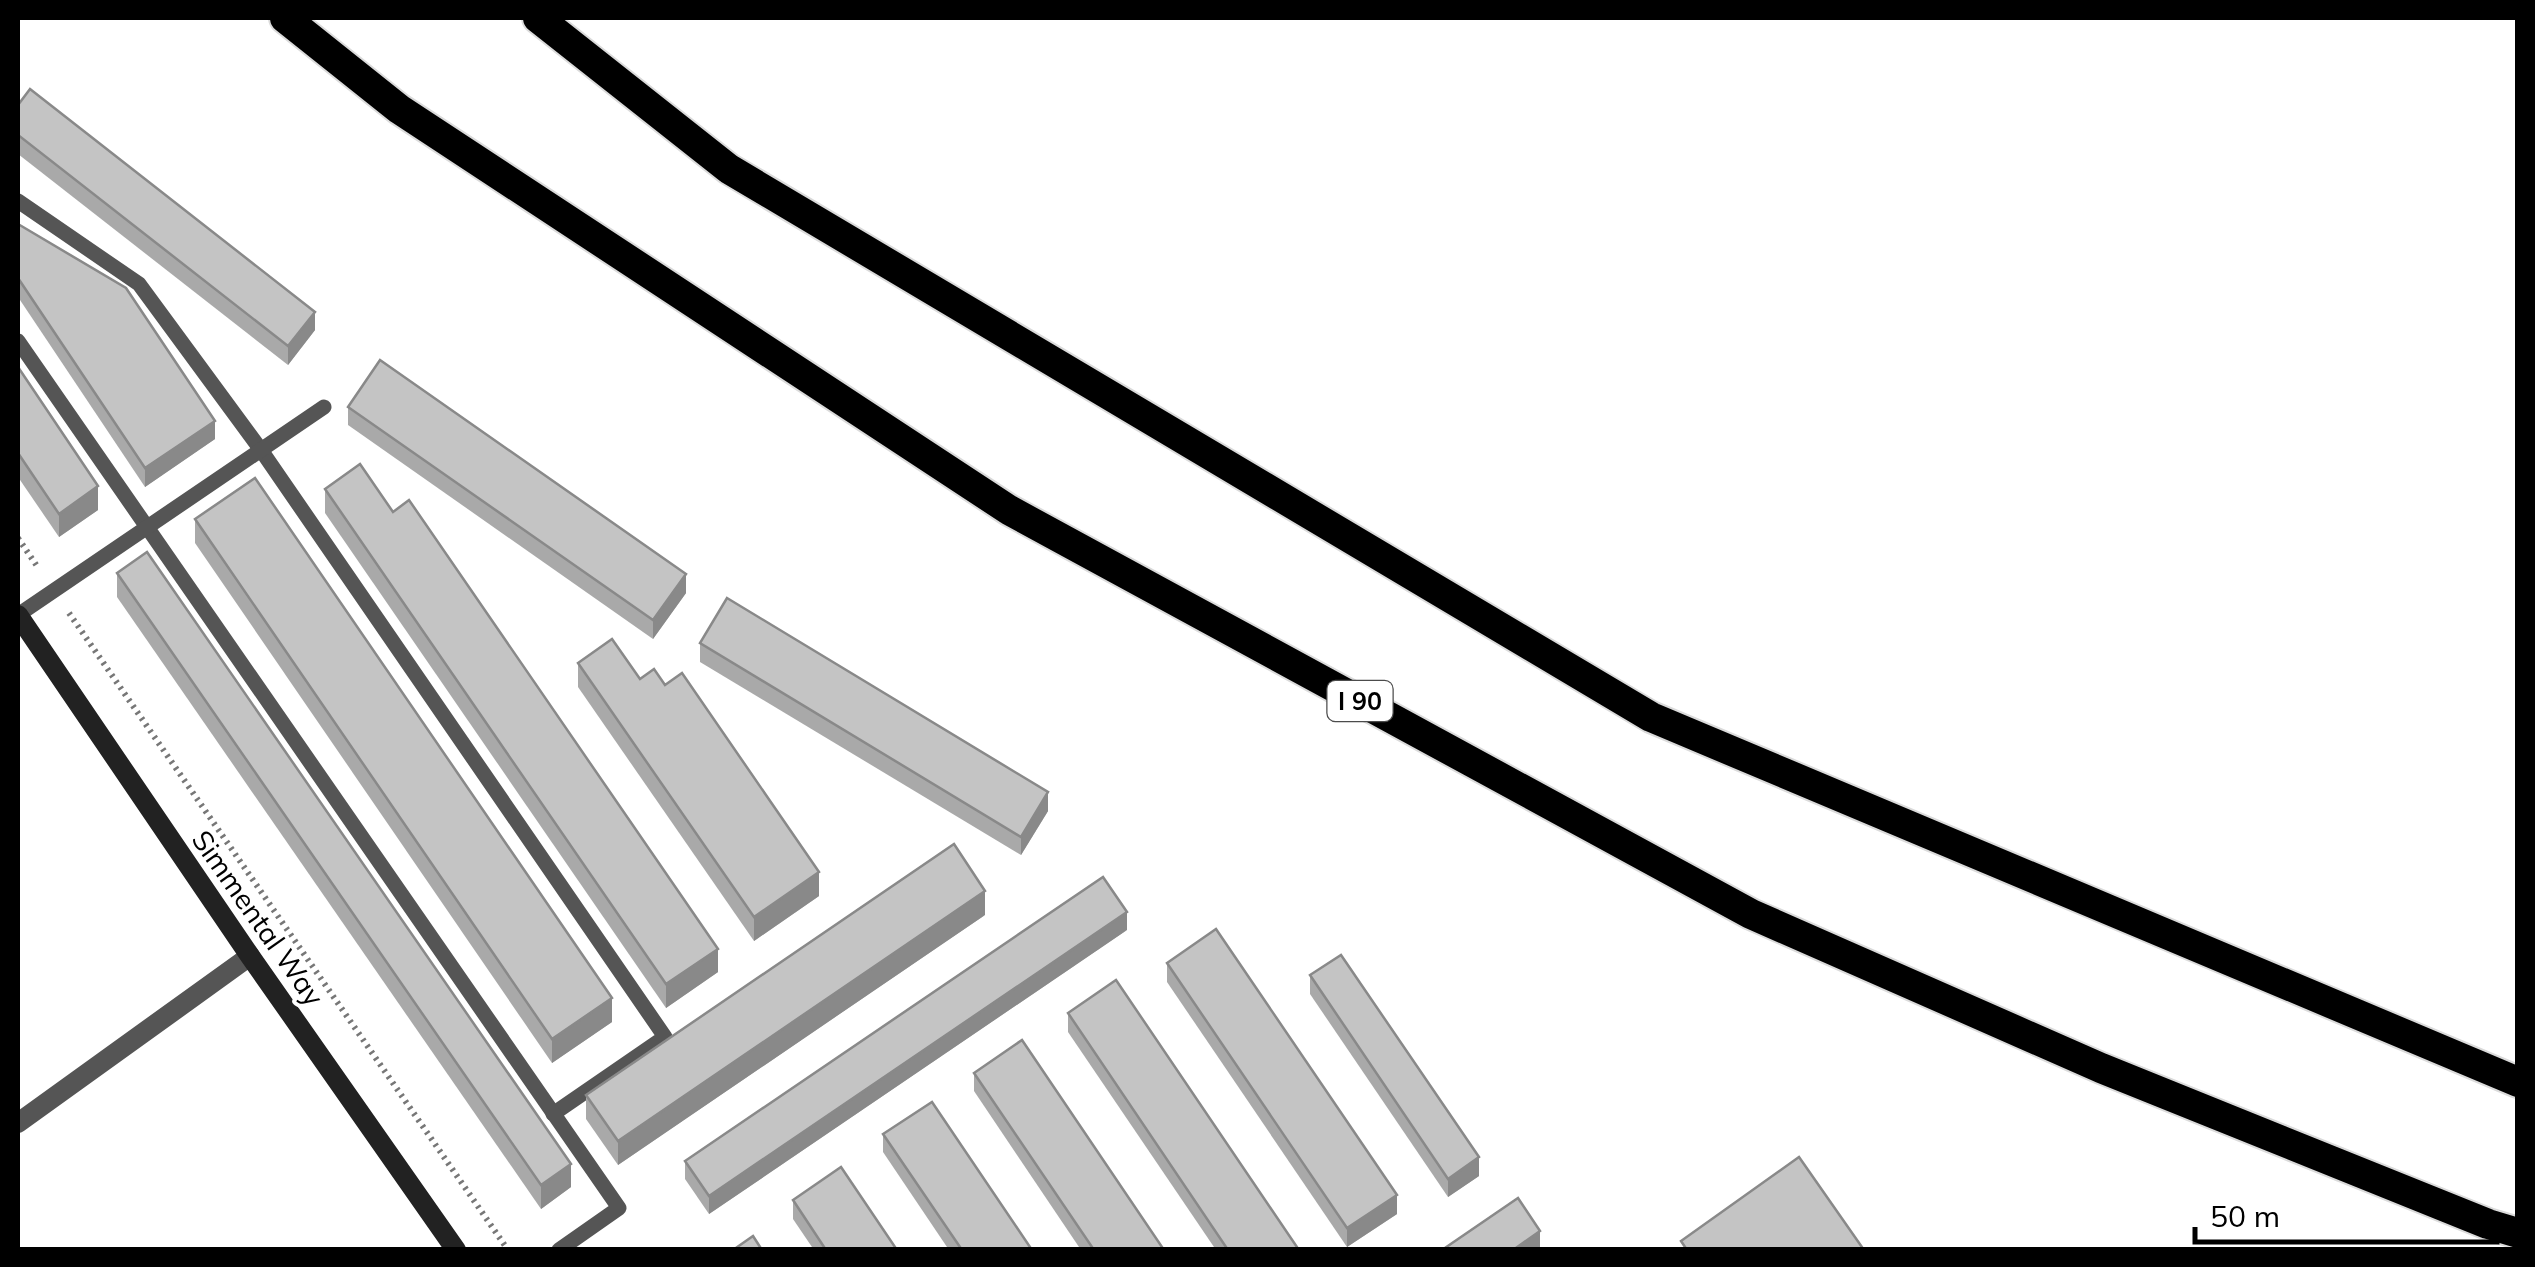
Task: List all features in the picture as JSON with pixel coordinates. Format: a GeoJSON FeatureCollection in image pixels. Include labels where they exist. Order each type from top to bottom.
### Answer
{"type":"FeatureCollection","features":[{"type":"Feature","properties":{"kind":"highway","name":"I 90"},"geometry":{"type":"LineString","coordinates":[[286,18],[399,109],[1009,510],[1750,914],[2101,1068],[2518,1233]]}},
{"type":"Feature","properties":{"kind":"highway"},"geometry":{"type":"LineString","coordinates":[[538,18],[730,169],[1651,717],[2518,1082]]}},
{"type":"Feature","properties":{"kind":"street","name":"Simmental Way"},"geometry":{"type":"LineString","coordinates":[[18,614],[456,1250]]}},
{"type":"Feature","properties":{"kind":"street"},"geometry":{"type":"LineString","coordinates":[[18,1123],[250,956]]}},
{"type":"Feature","properties":{"kind":"lane"},"geometry":{"type":"LineString","coordinates":[[18,201],[139,284],[261,450],[666,1037],[553,1114]]}},
{"type":"Feature","properties":{"kind":"lane"},"geometry":{"type":"LineString","coordinates":[[18,341],[619,1208],[559,1250]]}},
{"type":"Feature","properties":{"kind":"lane"},"geometry":{"type":"LineString","coordinates":[[18,614],[324,407]]}},
{"type":"Feature","properties":{"kind":"path"},"geometry":{"type":"LineString","coordinates":[[18,538],[508,1250]]}},
{"type":"Feature","properties":{"kind":"building"},"geometry":{"type":"Polygon","coordinates":[[[30,89],[315,312],[288,346],[18,135],[18,105],[30,89]]]}},
{"type":"Feature","properties":{"kind":"building"},"geometry":{"type":"Polygon","coordinates":[[[18,224],[126,288],[215,421],[145,468],[18,278],[18,224]]]}},
{"type":"Feature","properties":{"kind":"building"},"geometry":{"type":"Polygon","coordinates":[[[380,360],[686,574],[653,620],[348,407],[380,360]]]}},
{"type":"Feature","properties":{"kind":"building"},"geometry":{"type":"Polygon","coordinates":[[[18,367],[98,486],[59,514],[18,453],[18,367]]]}},
{"type":"Feature","properties":{"kind":"building"},"geometry":{"type":"Polygon","coordinates":[[[360,464],[393,512],[409,500],[718,949],[666,984],[325,489],[360,464]]]}},
{"type":"Feature","properties":{"kind":"building"},"geometry":{"type":"Polygon","coordinates":[[[255,478],[612,998],[552,1039],[195,519],[255,478]]]}},
{"type":"Feature","properties":{"kind":"building"},"geometry":{"type":"Polygon","coordinates":[[[147,552],[571,1164],[541,1185],[117,573],[147,552]]]}},
{"type":"Feature","properties":{"kind":"building"},"geometry":{"type":"Polygon","coordinates":[[[727,598],[1048,792],[1021,837],[700,643],[727,598]]]}},
{"type":"Feature","properties":{"kind":"building"},"geometry":{"type":"Polygon","coordinates":[[[612,639],[640,679],[654,669],[665,685],[682,673],[819,872],[754,917],[578,663],[612,639]]]}},
{"type":"Feature","properties":{"kind":"building"},"geometry":{"type":"Polygon","coordinates":[[[954,844],[985,891],[618,1141],[586,1095],[954,844]]]}},
{"type":"Feature","properties":{"kind":"building"},"geometry":{"type":"Polygon","coordinates":[[[1103,877],[1127,912],[709,1196],[685,1161],[1103,877]]]}},
{"type":"Feature","properties":{"kind":"building"},"geometry":{"type":"Polygon","coordinates":[[[1216,929],[1397,1195],[1347,1228],[1167,963],[1216,929]]]}},
{"type":"Feature","properties":{"kind":"building"},"geometry":{"type":"Polygon","coordinates":[[[1341,955],[1479,1157],[1448,1179],[1310,975],[1341,955]]]}},
{"type":"Feature","properties":{"kind":"building"},"geometry":{"type":"Polygon","coordinates":[[[1116,980],[1299,1250],[1228,1250],[1068,1013],[1116,980]]]}},
{"type":"Feature","properties":{"kind":"building"},"geometry":{"type":"Polygon","coordinates":[[[1022,1040],[1164,1250],[1094,1250],[974,1073],[1022,1040]]]}},
{"type":"Feature","properties":{"kind":"building"},"geometry":{"type":"Polygon","coordinates":[[[932,1102],[1032,1250],[962,1250],[883,1134],[932,1102]]]}},
{"type":"Feature","properties":{"kind":"building"},"geometry":{"type":"Polygon","coordinates":[[[1799,1157],[1864,1250],[1687,1250],[1681,1241],[1799,1157]]]}},
{"type":"Feature","properties":{"kind":"building"},"geometry":{"type":"Polygon","coordinates":[[[841,1167],[897,1250],[826,1250],[793,1200],[841,1167]]]}},
{"type":"Feature","properties":{"kind":"building"},"geometry":{"type":"Polygon","coordinates":[[[1518,1198],[1540,1231],[1513,1250],[1442,1250],[1518,1198]]]}},
{"type":"Feature","properties":{"kind":"building"},"geometry":{"type":"Polygon","coordinates":[[[753,1236],[762,1250],[733,1250],[753,1236]]]}}]}
